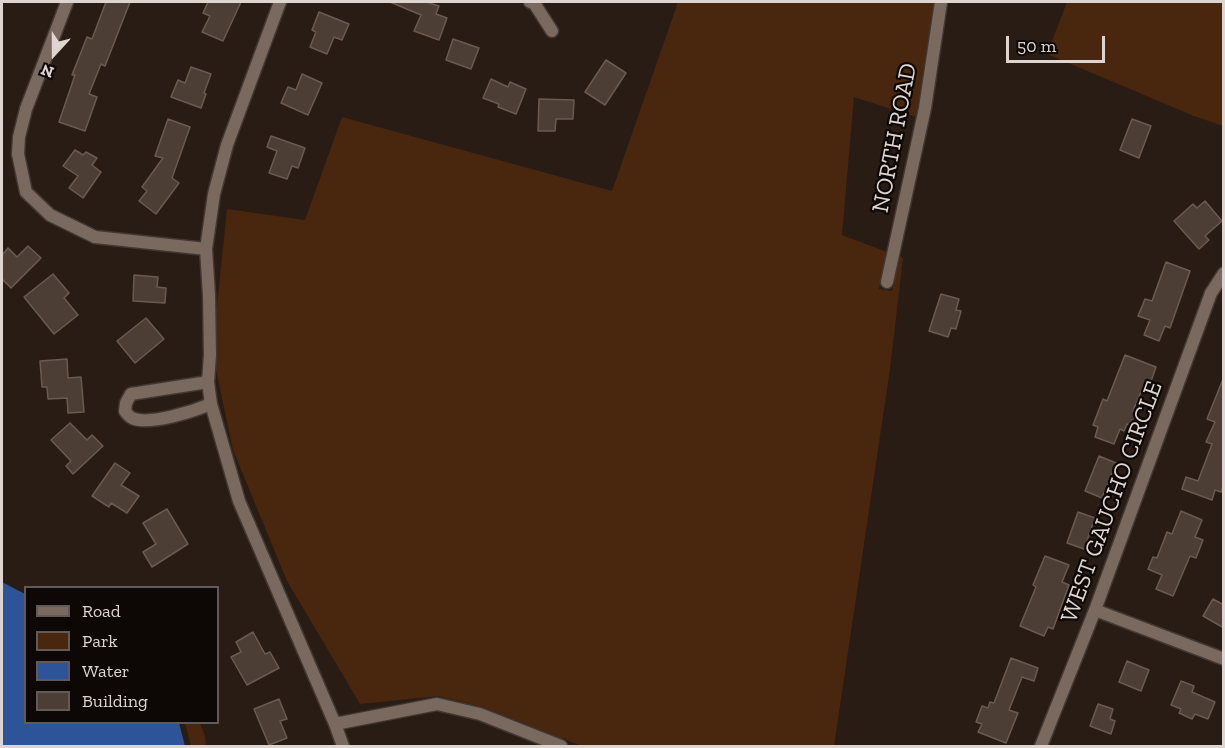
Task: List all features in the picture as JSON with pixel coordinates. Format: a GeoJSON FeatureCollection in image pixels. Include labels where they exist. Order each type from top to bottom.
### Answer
{"type":"FeatureCollection","features":[{"type":"Feature","properties":{"kind":"street"},"geometry":{"type":"LineString","coordinates":[[280,2],[227,145],[214,194],[206,249],[210,355],[208,382],[211,404],[238,501],[343,747]]}},
{"type":"Feature","properties":{"kind":"street"},"geometry":{"type":"LineString","coordinates":[[530,2],[534,3],[552,31]]}},
{"type":"Feature","properties":{"kind":"street","name":"NORTH ROAD"},"geometry":{"type":"LineString","coordinates":[[887,282],[924,108],[941,2]]}},
{"type":"Feature","properties":{"kind":"street"},"geometry":{"type":"LineString","coordinates":[[64,3],[26,109],[19,137],[18,154],[26,192],[50,216],[95,237],[206,249]]}},
{"type":"Feature","properties":{"kind":"street","name":"WEST GAUCHO CIRCLE"},"geometry":{"type":"LineString","coordinates":[[1041,747],[1095,610],[1211,293],[1224,273]]}},
{"type":"Feature","properties":{"kind":"street"},"geometry":{"type":"LineString","coordinates":[[208,382],[131,394],[125,411],[130,417],[151,420],[191,412],[211,404]]}},
{"type":"Feature","properties":{"kind":"street"},"geometry":{"type":"LineString","coordinates":[[1095,610],[1224,659]]}},
{"type":"Feature","properties":{"kind":"street"},"geometry":{"type":"LineString","coordinates":[[335,724],[437,704],[480,714],[560,746]]}},
{"type":"Feature","properties":{"kind":"green space"},"geometry":{"type":"Polygon","coordinates":[[[678,2],[934,2],[916,117],[854,97],[842,235],[887,252],[879,289],[892,291],[900,256],[903,258],[890,369],[834,746],[582,746],[483,707],[439,696],[360,704],[287,581],[233,450],[216,370],[216,316],[227,209],[305,220],[342,117],[612,191],[678,2]]]}},
{"type":"Feature","properties":{"kind":"green space"},"geometry":{"type":"Polygon","coordinates":[[[1067,2],[1223,2],[1223,126],[1047,54],[1067,2]]]}},
{"type":"Feature","properties":{"kind":"green space"},"geometry":{"type":"Polygon","coordinates":[[[185,724],[200,724],[206,746],[191,746],[185,724]]]}},
{"type":"Feature","properties":{"kind":"water"},"geometry":{"type":"Polygon","coordinates":[[[2,582],[24,593],[24,724],[179,724],[185,746],[2,746],[2,582]]]}},
{"type":"Feature","properties":{"kind":"building"},"geometry":{"type":"Polygon","coordinates":[[[106,2],[130,2],[105,66],[101,64],[89,94],[97,97],[85,131],[59,122],[75,75],[72,75],[87,37],[92,39],[106,2]]]}},
{"type":"Feature","properties":{"kind":"building"},"geometry":{"type":"Polygon","coordinates":[[[208,2],[241,2],[223,41],[202,32],[210,16],[203,13],[208,2]]]}},
{"type":"Feature","properties":{"kind":"building"},"geometry":{"type":"Polygon","coordinates":[[[390,2],[426,2],[439,6],[436,14],[447,18],[439,40],[414,31],[421,15],[390,2]]]}},
{"type":"Feature","properties":{"kind":"building"},"geometry":{"type":"Polygon","coordinates":[[[319,12],[349,24],[342,40],[334,37],[327,54],[310,47],[316,32],[312,30],[319,12]]]}},
{"type":"Feature","properties":{"kind":"building"},"geometry":{"type":"Polygon","coordinates":[[[453,39],[479,48],[471,69],[446,60],[453,39]]]}},
{"type":"Feature","properties":{"kind":"building"},"geometry":{"type":"Polygon","coordinates":[[[606,60],[626,73],[605,105],[585,92],[606,60]]]}},
{"type":"Feature","properties":{"kind":"building"},"geometry":{"type":"Polygon","coordinates":[[[191,67],[211,74],[201,108],[171,97],[178,80],[185,83],[191,67]]]}},
{"type":"Feature","properties":{"kind":"building"},"geometry":{"type":"Polygon","coordinates":[[[302,74],[322,83],[308,115],[281,103],[288,87],[296,90],[302,74]]]}},
{"type":"Feature","properties":{"kind":"building"},"geometry":{"type":"Polygon","coordinates":[[[491,79],[508,87],[510,82],[526,89],[516,114],[483,98],[491,79]]]}},
{"type":"Feature","properties":{"kind":"building"},"geometry":{"type":"Polygon","coordinates":[[[539,99],[574,100],[573,119],[556,119],[555,131],[538,131],[539,99]]]}},
{"type":"Feature","properties":{"kind":"building"},"geometry":{"type":"Polygon","coordinates":[[[168,119],[190,127],[172,178],[179,183],[156,214],[139,201],[147,191],[142,187],[163,158],[155,156],[168,119]]]}},
{"type":"Feature","properties":{"kind":"building"},"geometry":{"type":"Polygon","coordinates":[[[1132,119],[1151,126],[1139,158],[1120,150],[1132,119]]]}},
{"type":"Feature","properties":{"kind":"building"},"geometry":{"type":"Polygon","coordinates":[[[271,136],[305,148],[298,168],[292,166],[287,179],[269,173],[277,151],[267,147],[271,136]]]}},
{"type":"Feature","properties":{"kind":"building"},"geometry":{"type":"Polygon","coordinates":[[[75,150],[83,155],[86,152],[97,158],[92,165],[101,172],[83,198],[69,188],[78,176],[63,166],[75,150]]]}},
{"type":"Feature","properties":{"kind":"building"},"geometry":{"type":"Polygon","coordinates":[[[1205,201],[1222,221],[1205,236],[1209,240],[1199,249],[1174,221],[1193,204],[1197,208],[1205,201]]]}},
{"type":"Feature","properties":{"kind":"building"},"geometry":{"type":"Polygon","coordinates":[[[28,246],[41,258],[11,288],[2,279],[2,255],[8,248],[17,257],[28,246]]]}},
{"type":"Feature","properties":{"kind":"building"},"geometry":{"type":"Polygon","coordinates":[[[1166,262],[1190,271],[1170,328],[1165,326],[1159,341],[1144,335],[1150,320],[1138,316],[1145,299],[1152,301],[1166,262]]]}},
{"type":"Feature","properties":{"kind":"building"},"geometry":{"type":"Polygon","coordinates":[[[53,274],[69,293],[64,298],[78,315],[54,334],[24,297],[53,274]]]}},
{"type":"Feature","properties":{"kind":"building"},"geometry":{"type":"Polygon","coordinates":[[[134,275],[158,277],[157,287],[166,288],[165,303],[133,301],[134,275]]]}},
{"type":"Feature","properties":{"kind":"building"},"geometry":{"type":"Polygon","coordinates":[[[941,294],[959,299],[956,310],[961,311],[956,329],[951,328],[948,337],[929,331],[941,294]]]}},
{"type":"Feature","properties":{"kind":"building"},"geometry":{"type":"Polygon","coordinates":[[[146,318],[164,339],[135,363],[117,341],[146,318]]]}},
{"type":"Feature","properties":{"kind":"building"},"geometry":{"type":"Polygon","coordinates":[[[1125,355],[1156,367],[1150,384],[1145,382],[1133,411],[1138,413],[1133,427],[1127,424],[1124,431],[1120,429],[1114,444],[1095,437],[1098,427],[1093,425],[1103,399],[1107,401],[1125,355]]]}},
{"type":"Feature","properties":{"kind":"building"},"geometry":{"type":"Polygon","coordinates":[[[67,359],[68,378],[81,377],[84,412],[68,413],[67,398],[48,399],[47,387],[42,387],[40,361],[67,359]]]}},
{"type":"Feature","properties":{"kind":"building"},"geometry":{"type":"Polygon","coordinates":[[[1223,379],[1224,484],[1221,492],[1215,490],[1212,500],[1182,489],[1186,477],[1198,481],[1212,444],[1206,442],[1215,422],[1207,419],[1223,379]]]}},
{"type":"Feature","properties":{"kind":"building"},"geometry":{"type":"Polygon","coordinates":[[[70,423],[87,440],[92,435],[103,446],[73,474],[66,466],[71,461],[51,440],[70,423]]]}},
{"type":"Feature","properties":{"kind":"building"},"geometry":{"type":"Polygon","coordinates":[[[1099,456],[1116,463],[1102,498],[1085,491],[1099,456]]]}},
{"type":"Feature","properties":{"kind":"building"},"geometry":{"type":"Polygon","coordinates":[[[115,463],[130,473],[121,485],[139,496],[127,513],[111,503],[109,507],[92,496],[115,463]]]}},
{"type":"Feature","properties":{"kind":"building"},"geometry":{"type":"Polygon","coordinates":[[[167,509],[188,544],[152,567],[143,552],[156,544],[143,523],[167,509]]]}},
{"type":"Feature","properties":{"kind":"building"},"geometry":{"type":"Polygon","coordinates":[[[1181,511],[1202,520],[1195,537],[1203,540],[1196,558],[1190,556],[1173,596],[1156,589],[1162,575],[1148,569],[1153,557],[1157,558],[1167,532],[1172,534],[1181,511]]]}},
{"type":"Feature","properties":{"kind":"building"},"geometry":{"type":"Polygon","coordinates":[[[1078,512],[1095,518],[1084,549],[1067,543],[1078,512]]]}},
{"type":"Feature","properties":{"kind":"building"},"geometry":{"type":"Polygon","coordinates":[[[1045,556],[1069,565],[1062,582],[1069,585],[1053,629],[1048,627],[1044,636],[1020,626],[1036,587],[1033,585],[1045,556]]]}},
{"type":"Feature","properties":{"kind":"building"},"geometry":{"type":"Polygon","coordinates":[[[1213,599],[1224,605],[1224,628],[1203,616],[1213,599]]]}},
{"type":"Feature","properties":{"kind":"building"},"geometry":{"type":"Polygon","coordinates":[[[253,632],[265,654],[270,652],[279,668],[247,685],[231,657],[241,652],[236,642],[253,632]]]}},
{"type":"Feature","properties":{"kind":"building"},"geometry":{"type":"Polygon","coordinates":[[[1011,658],[1038,668],[1034,681],[1022,677],[1009,710],[1018,713],[1006,743],[978,732],[982,724],[976,722],[982,706],[988,708],[990,702],[994,703],[1011,658]]]}},
{"type":"Feature","properties":{"kind":"building"},"geometry":{"type":"Polygon","coordinates":[[[1127,661],[1149,670],[1141,691],[1119,682],[1127,661]]]}},
{"type":"Feature","properties":{"kind":"building"},"geometry":{"type":"Polygon","coordinates":[[[1181,681],[1194,686],[1192,692],[1215,702],[1208,719],[1195,714],[1192,719],[1179,713],[1181,709],[1171,705],[1181,681]]]}},
{"type":"Feature","properties":{"kind":"building"},"geometry":{"type":"Polygon","coordinates":[[[279,699],[287,719],[280,721],[287,738],[269,745],[254,709],[279,699]]]}},
{"type":"Feature","properties":{"kind":"building"},"geometry":{"type":"Polygon","coordinates":[[[1098,704],[1113,709],[1110,719],[1115,721],[1111,734],[1090,726],[1098,704]]]}}]}
